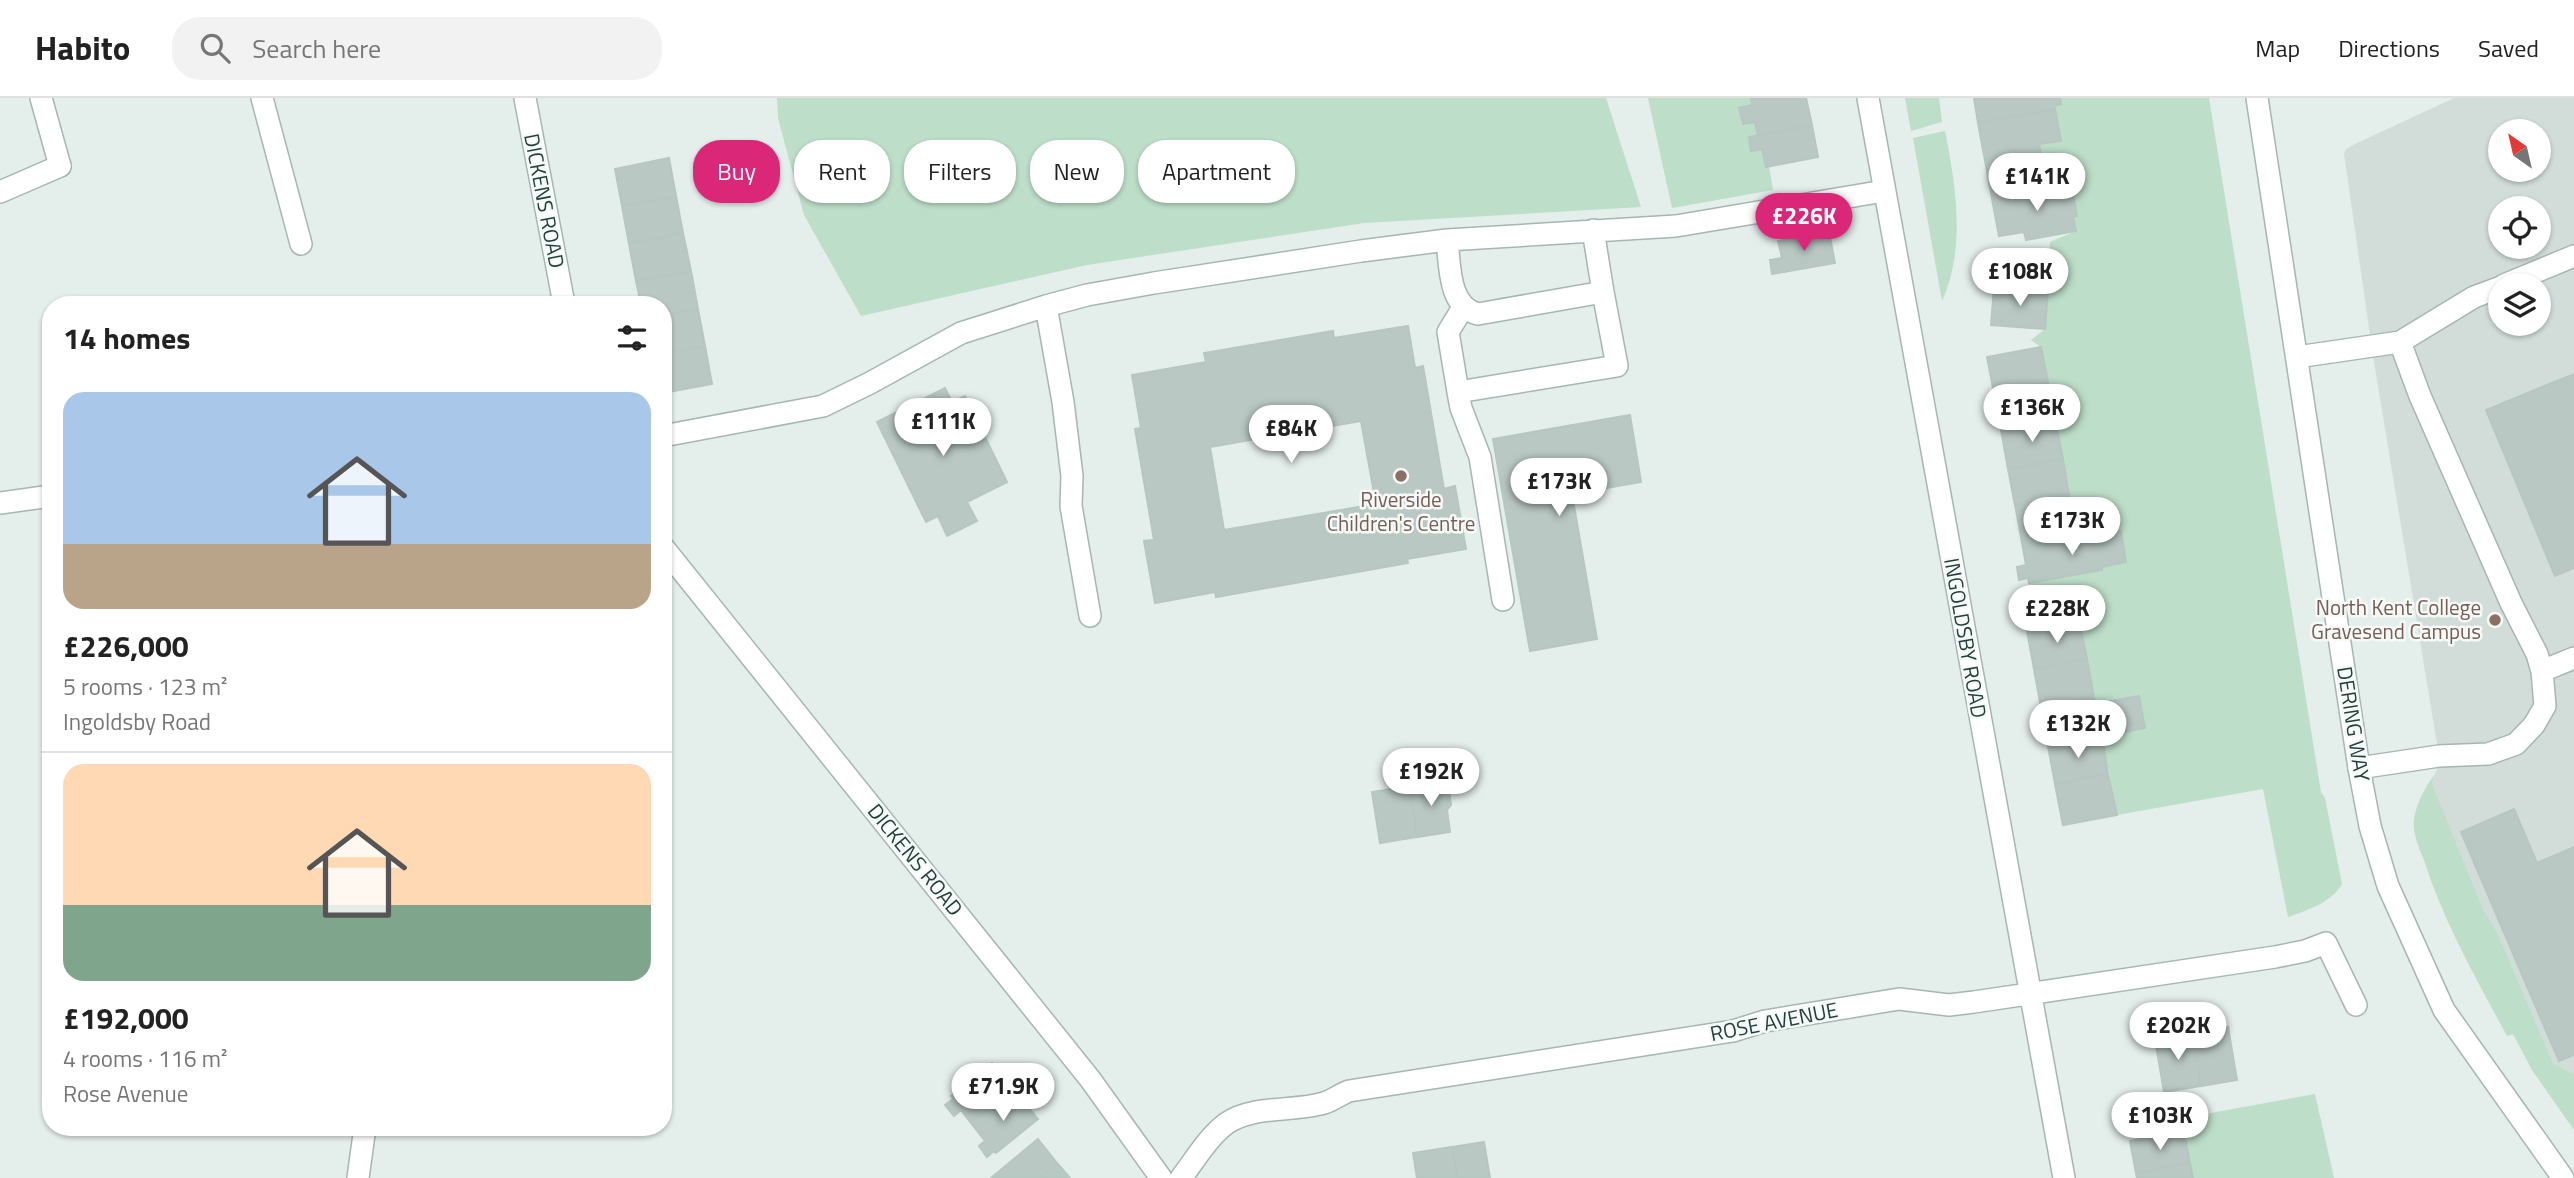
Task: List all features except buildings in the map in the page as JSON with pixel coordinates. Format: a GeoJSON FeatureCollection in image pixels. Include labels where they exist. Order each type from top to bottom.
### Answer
{"type":"FeatureCollection","features":[{"type":"Feature","properties":{"kind":"street"},"geometry":{"type":"LineString","coordinates":[[0,192],[60,166],[41,98]]}},
{"type":"Feature","properties":{"kind":"street"},"geometry":{"type":"LineString","coordinates":[[262,98],[301,244]]}},
{"type":"Feature","properties":{"kind":"street","name":"DICKENS ROAD"},"geometry":{"type":"LineString","coordinates":[[525,98],[562,296]]}},
{"type":"Feature","properties":{"kind":"street","name":"INGOLDSBY ROAD"},"geometry":{"type":"LineString","coordinates":[[1868,98],[2064,1178]]}},
{"type":"Feature","properties":{"kind":"street","name":"DERING WAY"},"geometry":{"type":"LineString","coordinates":[[2256,98],[2370,826],[2388,886],[2444,1010],[2563,1178]]}},
{"type":"Feature","properties":{"kind":"street"},"geometry":{"type":"LineString","coordinates":[[672,434],[823,405],[870,383],[961,333],[1087,295],[1288,261],[1447,240],[1676,226],[1884,191]]}},
{"type":"Feature","properties":{"kind":"street"},"geometry":{"type":"LineString","coordinates":[[1458,392],[1617,366],[1593,230]]}},
{"type":"Feature","properties":{"kind":"street"},"geometry":{"type":"LineString","coordinates":[[1447,240],[1457,298],[1464,306],[1478,314],[1604,292]]}},
{"type":"Feature","properties":{"kind":"street"},"geometry":{"type":"LineString","coordinates":[[2533,273],[2574,256]]}},
{"type":"Feature","properties":{"kind":"street"},"geometry":{"type":"LineString","coordinates":[[2297,357],[2400,342],[2488,292]]}},
{"type":"Feature","properties":{"kind":"street"},"geometry":{"type":"LineString","coordinates":[[1046,306],[1063,402],[1072,476],[1071,506],[1090,616]]}},
{"type":"Feature","properties":{"kind":"street"},"geometry":{"type":"LineString","coordinates":[[1464,306],[1448,332],[1461,408],[1480,457],[1503,600]]}},
{"type":"Feature","properties":{"kind":"street"},"geometry":{"type":"LineString","coordinates":[[2359,768],[2439,756],[2488,754],[2516,744],[2535,724],[2545,706],[2542,671],[2537,654],[2511,603],[2420,396],[2400,342]]}},
{"type":"Feature","properties":{"kind":"street"},"geometry":{"type":"LineString","coordinates":[[0,503],[42,497]]}},
{"type":"Feature","properties":{"kind":"street","name":"DICKENS ROAD"},"geometry":{"type":"LineString","coordinates":[[672,558],[1081,1068],[1161,1178]]}},
{"type":"Feature","properties":{"kind":"street"},"geometry":{"type":"LineString","coordinates":[[2542,671],[2574,658]]}},
{"type":"Feature","properties":{"kind":"street","name":"ROSE AVENUE"},"geometry":{"type":"LineString","coordinates":[[1181,1178],[1207,1143],[1228,1123],[1250,1115],[1324,1103],[1349,1091],[1738,1030],[1765,1021],[1899,999],[1949,1005],[2275,957],[2305,951],[2326,943],[2357,1005]]}},
{"type":"Feature","properties":{"kind":"street"},"geometry":{"type":"LineString","coordinates":[[358,1178],[364,1136]]}},
{"type":"Feature","properties":{"kind":"shaded area","name":"North Kent College Gravesend Campus"},"geometry":{"type":"Polygon","coordinates":[[[2454,98],[2574,98],[2574,1074],[2553,1063],[2498,934],[2483,909],[2431,783],[2440,762],[2373,356],[2344,154],[2346,149],[2454,98]]]}},
{"type":"Feature","properties":{"kind":"green space"},"geometry":{"type":"Polygon","coordinates":[[[777,98],[1606,98],[1641,207],[1364,223],[1087,265],[861,316],[804,215],[801,203],[890,203],[890,140],[794,140],[794,178],[778,118],[777,98]]]}},
{"type":"Feature","properties":{"kind":"green space"},"geometry":{"type":"Polygon","coordinates":[[[1648,98],[1751,98],[1752,105],[1739,108],[1742,124],[1755,122],[1758,136],[1749,138],[1751,151],[1762,149],[1766,167],[1769,166],[1773,190],[1672,208],[1648,98]]]}},
{"type":"Feature","properties":{"kind":"green space"},"geometry":{"type":"Polygon","coordinates":[[[1905,98],[1939,98],[1942,122],[1911,131],[1905,98]]]}},
{"type":"Feature","properties":{"kind":"green space"},"geometry":{"type":"Polygon","coordinates":[[[2060,98],[2209,98],[2321,792],[2325,798],[2342,884],[2326,901],[2288,917],[2263,789],[2117,815],[2102,736],[2145,728],[2139,696],[2096,704],[2073,589],[2021,598],[2030,590],[2029,583],[2102,570],[2102,567],[2126,562],[2121,531],[2077,538],[2041,347],[2031,340],[2045,329],[2050,242],[2076,231],[2073,217],[2077,216],[2070,184],[2047,188],[2039,144],[2061,141],[2054,106],[2061,104],[2060,98]]]}},
{"type":"Feature","properties":{"kind":"green space"},"geometry":{"type":"Polygon","coordinates":[[[1945,131],[1953,173],[1957,217],[1954,260],[1942,301],[1913,138],[1945,131]]]}},
{"type":"Feature","properties":{"kind":"green space"},"geometry":{"type":"Polygon","coordinates":[[[2434,775],[2432,784],[2483,909],[2498,934],[2553,1063],[2574,1074],[2574,1130],[2532,1070],[2513,1034],[2507,1036],[2441,906],[2416,840],[2414,824],[2419,801],[2434,775]]]}},
{"type":"Feature","properties":{"kind":"green space"},"geometry":{"type":"Polygon","coordinates":[[[2315,1094],[2334,1178],[2193,1178],[2183,1118],[2315,1094]]]}},
{"type":"Feature","properties":{"kind":"place","name":"Riverside Children's Centre"},"geometry":{"type":"Point","coordinates":[1401,476]}},
{"type":"Feature","properties":{"kind":"place","name":"North Kent College Gravesend Campus"},"geometry":{"type":"Point","coordinates":[2495,620]}}]}
